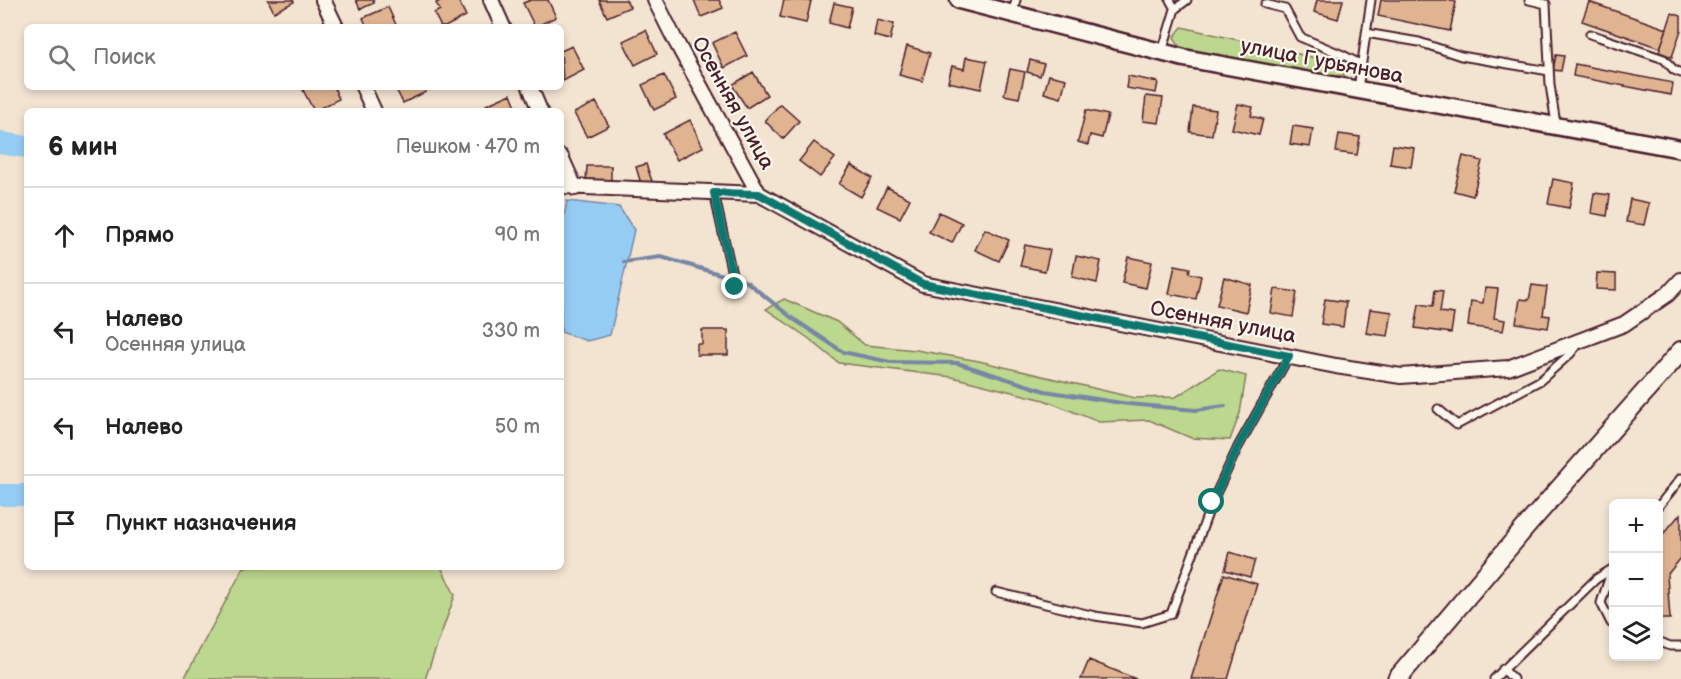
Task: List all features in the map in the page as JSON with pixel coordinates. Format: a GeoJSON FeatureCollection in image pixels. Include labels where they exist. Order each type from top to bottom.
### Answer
{"type":"FeatureCollection","features":[{"type":"Feature","properties":{"kind":"main road"},"geometry":{"type":"LineString","coordinates":[[1398,679],[1530,522],[1681,351]]}},
{"type":"Feature","properties":{"kind":"street"},"geometry":{"type":"LineString","coordinates":[[323,0],[335,24]]}},
{"type":"Feature","properties":{"kind":"street"},"geometry":{"type":"LineString","coordinates":[[491,0],[502,24]]}},
{"type":"Feature","properties":{"kind":"street","name":"Осенняя улица"},"geometry":{"type":"LineString","coordinates":[[655,0],[759,194]]}},
{"type":"Feature","properties":{"kind":"street","name":"улица Гурьянова"},"geometry":{"type":"LineString","coordinates":[[959,0],[1014,7],[1162,52],[1358,91],[1681,149]]}},
{"type":"Feature","properties":{"kind":"street"},"geometry":{"type":"LineString","coordinates":[[364,90],[373,108]]}},
{"type":"Feature","properties":{"kind":"street"},"geometry":{"type":"LineString","coordinates":[[531,90],[539,108]]}},
{"type":"Feature","properties":{"kind":"street"},"geometry":{"type":"LineString","coordinates":[[564,170],[568,187]]}},
{"type":"Feature","properties":{"kind":"street","name":"Осенняя улица"},"geometry":{"type":"LineString","coordinates":[[568,187],[759,194],[923,284],[1401,376],[1508,368],[1624,324],[1668,294],[1681,280]]}},
{"type":"Feature","properties":{"kind":"lane"},"geometry":{"type":"LineString","coordinates":[[1170,0],[1175,9]]}},
{"type":"Feature","properties":{"kind":"lane"},"geometry":{"type":"LineString","coordinates":[[1162,52],[1175,9],[1186,0]]}},
{"type":"Feature","properties":{"kind":"lane"},"geometry":{"type":"LineString","coordinates":[[1358,91],[1371,0]]}},
{"type":"Feature","properties":{"kind":"lane"},"geometry":{"type":"LineString","coordinates":[[1529,0],[1546,4],[1549,71],[1556,127]]}},
{"type":"Feature","properties":{"kind":"lane"},"geometry":{"type":"LineString","coordinates":[[1266,4],[1284,9],[1300,37],[1362,65]]}},
{"type":"Feature","properties":{"kind":"lane"},"geometry":{"type":"LineString","coordinates":[[1366,33],[1419,42],[1461,56],[1549,71]]}},
{"type":"Feature","properties":{"kind":"lane"},"geometry":{"type":"LineString","coordinates":[[1590,34],[1664,59],[1674,70],[1681,73]]}},
{"type":"Feature","properties":{"kind":"lane"},"geometry":{"type":"LineString","coordinates":[[714,193],[735,287]]}},
{"type":"Feature","properties":{"kind":"lane"},"geometry":{"type":"LineString","coordinates":[[1438,409],[1457,425],[1541,380],[1570,354],[1579,341]]}},
{"type":"Feature","properties":{"kind":"lane"},"geometry":{"type":"LineString","coordinates":[[996,592],[1095,616],[1142,623],[1171,614],[1212,502],[1238,447],[1289,356]]}},
{"type":"Feature","properties":{"kind":"lane"},"geometry":{"type":"LineString","coordinates":[[1663,502],[1681,478]]}},
{"type":"Feature","properties":{"kind":"lane"},"geometry":{"type":"LineString","coordinates":[[1494,679],[1596,579],[1609,571]]}},
{"type":"Feature","properties":{"kind":"lane"},"geometry":{"type":"LineString","coordinates":[[1609,580],[1601,603],[1609,619]]}},
{"type":"Feature","properties":{"kind":"lane"},"geometry":{"type":"LineString","coordinates":[[1663,643],[1681,646]]}},
{"type":"Feature","properties":{"kind":"lane"},"geometry":{"type":"LineString","coordinates":[[1503,669],[1513,679]]}},
{"type":"Feature","properties":{"kind":"green space"},"geometry":{"type":"Polygon","coordinates":[[[1182,27],[1341,64],[1344,75],[1331,77],[1181,50],[1174,37],[1182,27]]]}},
{"type":"Feature","properties":{"kind":"green space"},"geometry":{"type":"Polygon","coordinates":[[[784,299],[837,322],[865,345],[916,350],[979,361],[1135,398],[1176,397],[1219,369],[1246,376],[1240,413],[1230,440],[1191,438],[1149,420],[1099,422],[1044,400],[952,377],[839,363],[766,309],[784,299]]]}},
{"type":"Feature","properties":{"kind":"green space"},"geometry":{"type":"Polygon","coordinates":[[[242,570],[442,570],[455,595],[425,679],[184,679],[242,570]]]}},
{"type":"Feature","properties":{"kind":"water"},"geometry":{"type":"Polygon","coordinates":[[[567,201],[619,207],[634,230],[610,335],[587,341],[564,333],[564,216],[567,201]]]}},
{"type":"Feature","properties":{"kind":"building"},"geometry":{"type":"Polygon","coordinates":[[[268,0],[293,0],[294,2],[274,12],[268,0]]]}},
{"type":"Feature","properties":{"kind":"building"},"geometry":{"type":"Polygon","coordinates":[[[356,0],[373,0],[374,3],[360,9],[356,0]]]}},
{"type":"Feature","properties":{"kind":"building"},"geometry":{"type":"Polygon","coordinates":[[[442,0],[458,0],[466,16],[451,24],[440,24],[434,13],[440,10],[436,3],[442,0]]]}},
{"type":"Feature","properties":{"kind":"building"},"geometry":{"type":"Polygon","coordinates":[[[531,0],[548,0],[556,17],[541,24],[534,24],[523,3],[531,0]]]}},
{"type":"Feature","properties":{"kind":"building"},"geometry":{"type":"Polygon","coordinates":[[[599,0],[626,0],[630,7],[607,17],[599,0]]]}},
{"type":"Feature","properties":{"kind":"building"},"geometry":{"type":"Polygon","coordinates":[[[694,0],[719,0],[723,8],[701,17],[694,0]]]}},
{"type":"Feature","properties":{"kind":"building"},"geometry":{"type":"Polygon","coordinates":[[[784,0],[811,1],[806,23],[780,17],[784,0]]]}},
{"type":"Feature","properties":{"kind":"building"},"geometry":{"type":"Polygon","coordinates":[[[1317,0],[1343,0],[1338,19],[1314,12],[1317,0]]]}},
{"type":"Feature","properties":{"kind":"building"},"geometry":{"type":"Polygon","coordinates":[[[1381,0],[1456,2],[1450,31],[1378,16],[1381,0]]]}},
{"type":"Feature","properties":{"kind":"building"},"geometry":{"type":"Polygon","coordinates":[[[1589,2],[1667,29],[1660,48],[1582,21],[1589,2]]]}},
{"type":"Feature","properties":{"kind":"building"},"geometry":{"type":"Polygon","coordinates":[[[834,3],[852,7],[847,28],[829,23],[834,3]]]}},
{"type":"Feature","properties":{"kind":"building"},"geometry":{"type":"Polygon","coordinates":[[[388,7],[396,24],[366,24],[363,18],[388,7]]]}},
{"type":"Feature","properties":{"kind":"building"},"geometry":{"type":"Polygon","coordinates":[[[1672,13],[1681,16],[1681,30],[1672,57],[1659,52],[1672,13]]]}},
{"type":"Feature","properties":{"kind":"building"},"geometry":{"type":"Polygon","coordinates":[[[877,20],[894,24],[890,40],[874,36],[877,20]]]}},
{"type":"Feature","properties":{"kind":"building"},"geometry":{"type":"Polygon","coordinates":[[[646,30],[657,54],[635,65],[623,41],[646,30]]]}},
{"type":"Feature","properties":{"kind":"building"},"geometry":{"type":"Polygon","coordinates":[[[735,32],[747,56],[724,68],[712,43],[735,32]]]}},
{"type":"Feature","properties":{"kind":"building"},"geometry":{"type":"Polygon","coordinates":[[[572,46],[584,70],[564,80],[564,50],[572,46]]]}},
{"type":"Feature","properties":{"kind":"building"},"geometry":{"type":"Polygon","coordinates":[[[907,46],[930,53],[922,81],[899,75],[907,46]]]}},
{"type":"Feature","properties":{"kind":"building"},"geometry":{"type":"Polygon","coordinates":[[[1556,55],[1564,56],[1561,71],[1553,70],[1556,55]]]}},
{"type":"Feature","properties":{"kind":"building"},"geometry":{"type":"Polygon","coordinates":[[[966,57],[987,61],[981,89],[948,82],[952,66],[964,69],[966,57]]]}},
{"type":"Feature","properties":{"kind":"building"},"geometry":{"type":"Polygon","coordinates":[[[1030,60],[1044,64],[1040,76],[1027,72],[1030,60]]]}},
{"type":"Feature","properties":{"kind":"building"},"geometry":{"type":"Polygon","coordinates":[[[1575,64],[1673,83],[1671,95],[1573,76],[1575,64]]]}},
{"type":"Feature","properties":{"kind":"building"},"geometry":{"type":"Polygon","coordinates":[[[1010,69],[1025,72],[1019,98],[1004,95],[1010,69]]]}},
{"type":"Feature","properties":{"kind":"building"},"geometry":{"type":"Polygon","coordinates":[[[753,72],[767,95],[747,108],[732,85],[753,72]]]}},
{"type":"Feature","properties":{"kind":"building"},"geometry":{"type":"Polygon","coordinates":[[[664,75],[676,99],[654,110],[642,85],[664,75]]]}},
{"type":"Feature","properties":{"kind":"building"},"geometry":{"type":"Polygon","coordinates":[[[1049,75],[1066,79],[1061,98],[1044,93],[1049,75]]]}},
{"type":"Feature","properties":{"kind":"building"},"geometry":{"type":"Polygon","coordinates":[[[1128,76],[1158,82],[1156,93],[1126,88],[1128,76]]]}},
{"type":"Feature","properties":{"kind":"building"},"geometry":{"type":"Polygon","coordinates":[[[303,90],[335,90],[339,99],[320,108],[312,108],[303,90]]]}},
{"type":"Feature","properties":{"kind":"building"},"geometry":{"type":"Polygon","coordinates":[[[396,90],[425,90],[426,92],[403,103],[396,90]]]}},
{"type":"Feature","properties":{"kind":"building"},"geometry":{"type":"Polygon","coordinates":[[[511,94],[517,108],[487,108],[486,105],[511,94]]]}},
{"type":"Feature","properties":{"kind":"building"},"geometry":{"type":"Polygon","coordinates":[[[1146,96],[1163,98],[1159,123],[1143,121],[1146,96]]]}},
{"type":"Feature","properties":{"kind":"building"},"geometry":{"type":"Polygon","coordinates":[[[596,102],[609,126],[587,137],[574,113],[596,102]]]}},
{"type":"Feature","properties":{"kind":"building"},"geometry":{"type":"Polygon","coordinates":[[[780,104],[799,121],[783,139],[765,121],[780,104]]]}},
{"type":"Feature","properties":{"kind":"building"},"geometry":{"type":"Polygon","coordinates":[[[1238,104],[1253,107],[1251,116],[1263,119],[1259,135],[1232,129],[1238,104]]]}},
{"type":"Feature","properties":{"kind":"building"},"geometry":{"type":"Polygon","coordinates":[[[1193,107],[1216,110],[1212,135],[1190,132],[1193,107]]]}},
{"type":"Feature","properties":{"kind":"building"},"geometry":{"type":"Polygon","coordinates":[[[1086,110],[1108,115],[1102,138],[1090,135],[1088,145],[1078,142],[1086,110]]]}},
{"type":"Feature","properties":{"kind":"building"},"geometry":{"type":"Polygon","coordinates":[[[690,120],[703,147],[677,160],[663,134],[690,120]]]}},
{"type":"Feature","properties":{"kind":"building"},"geometry":{"type":"Polygon","coordinates":[[[1293,126],[1313,129],[1310,147],[1290,144],[1293,126]]]}},
{"type":"Feature","properties":{"kind":"building"},"geometry":{"type":"Polygon","coordinates":[[[1339,134],[1360,137],[1357,155],[1336,152],[1339,134]]]}},
{"type":"Feature","properties":{"kind":"building"},"geometry":{"type":"Polygon","coordinates":[[[814,142],[835,158],[820,177],[799,161],[814,142]]]}},
{"type":"Feature","properties":{"kind":"building"},"geometry":{"type":"Polygon","coordinates":[[[1393,145],[1414,148],[1411,167],[1390,164],[1393,145]]]}},
{"type":"Feature","properties":{"kind":"building"},"geometry":{"type":"Polygon","coordinates":[[[1463,156],[1482,161],[1473,196],[1454,191],[1463,156]]]}},
{"type":"Feature","properties":{"kind":"building"},"geometry":{"type":"Polygon","coordinates":[[[646,164],[653,184],[642,187],[636,167],[646,164]]]}},
{"type":"Feature","properties":{"kind":"building"},"geometry":{"type":"Polygon","coordinates":[[[851,165],[872,178],[861,197],[839,184],[851,165]]]}},
{"type":"Feature","properties":{"kind":"building"},"geometry":{"type":"Polygon","coordinates":[[[587,166],[611,166],[611,182],[586,181],[587,166]]]}},
{"type":"Feature","properties":{"kind":"building"},"geometry":{"type":"Polygon","coordinates":[[[1553,179],[1574,183],[1569,208],[1548,204],[1553,179]]]}},
{"type":"Feature","properties":{"kind":"building"},"geometry":{"type":"Polygon","coordinates":[[[887,187],[910,199],[900,218],[877,207],[887,187]]]}},
{"type":"Feature","properties":{"kind":"building"},"geometry":{"type":"Polygon","coordinates":[[[1594,193],[1610,195],[1607,216],[1591,213],[1594,193]]]}},
{"type":"Feature","properties":{"kind":"building"},"geometry":{"type":"Polygon","coordinates":[[[1630,199],[1649,203],[1644,225],[1626,222],[1630,199]]]}},
{"type":"Feature","properties":{"kind":"building"},"geometry":{"type":"Polygon","coordinates":[[[939,212],[962,223],[952,243],[929,232],[939,212]]]}},
{"type":"Feature","properties":{"kind":"building"},"geometry":{"type":"Polygon","coordinates":[[[985,229],[1009,240],[999,261],[975,250],[985,229]]]}},
{"type":"Feature","properties":{"kind":"building"},"geometry":{"type":"Polygon","coordinates":[[[1025,245],[1050,250],[1045,271],[1020,266],[1025,245]]]}},
{"type":"Feature","properties":{"kind":"building"},"geometry":{"type":"Polygon","coordinates":[[[1076,256],[1101,261],[1097,283],[1072,277],[1076,256]]]}},
{"type":"Feature","properties":{"kind":"building"},"geometry":{"type":"Polygon","coordinates":[[[1128,257],[1152,262],[1146,288],[1122,283],[1128,257]]]}},
{"type":"Feature","properties":{"kind":"building"},"geometry":{"type":"Polygon","coordinates":[[[1175,265],[1190,268],[1189,273],[1201,276],[1196,299],[1169,294],[1175,265]]]}},
{"type":"Feature","properties":{"kind":"building"},"geometry":{"type":"Polygon","coordinates":[[[1597,273],[1616,274],[1616,290],[1596,289],[1597,273]]]}},
{"type":"Feature","properties":{"kind":"building"},"geometry":{"type":"Polygon","coordinates":[[[1224,277],[1252,285],[1246,312],[1217,305],[1224,277]]]}},
{"type":"Feature","properties":{"kind":"building"},"geometry":{"type":"Polygon","coordinates":[[[1532,285],[1547,287],[1543,315],[1550,316],[1548,328],[1516,323],[1520,299],[1529,300],[1532,285]]]}},
{"type":"Feature","properties":{"kind":"building"},"geometry":{"type":"Polygon","coordinates":[[[1485,288],[1498,289],[1494,318],[1505,320],[1503,331],[1468,326],[1471,301],[1483,303],[1485,288]]]}},
{"type":"Feature","properties":{"kind":"building"},"geometry":{"type":"Polygon","coordinates":[[[1275,289],[1297,292],[1293,317],[1271,313],[1275,289]]]}},
{"type":"Feature","properties":{"kind":"building"},"geometry":{"type":"Polygon","coordinates":[[[1435,290],[1443,291],[1440,312],[1454,314],[1451,333],[1415,328],[1419,304],[1433,306],[1435,290]]]}},
{"type":"Feature","properties":{"kind":"building"},"geometry":{"type":"Polygon","coordinates":[[[1325,299],[1346,302],[1343,327],[1321,324],[1325,299]]]}},
{"type":"Feature","properties":{"kind":"building"},"geometry":{"type":"Polygon","coordinates":[[[1370,309],[1392,312],[1388,336],[1366,333],[1370,309]]]}},
{"type":"Feature","properties":{"kind":"building"},"geometry":{"type":"Polygon","coordinates":[[[702,330],[728,330],[728,355],[697,355],[697,344],[702,344],[702,330]]]}},
{"type":"Feature","properties":{"kind":"building"},"geometry":{"type":"Polygon","coordinates":[[[1681,513],[1681,558],[1667,575],[1670,619],[1663,619],[1663,534],[1681,513]]]}},
{"type":"Feature","properties":{"kind":"building"},"geometry":{"type":"Polygon","coordinates":[[[1230,552],[1255,560],[1250,577],[1225,570],[1230,552]]]}},
{"type":"Feature","properties":{"kind":"building"},"geometry":{"type":"Polygon","coordinates":[[[1224,574],[1257,584],[1228,679],[1191,679],[1224,574]]]}},
{"type":"Feature","properties":{"kind":"building"},"geometry":{"type":"Polygon","coordinates":[[[1089,660],[1136,679],[1081,679],[1089,660]]]}},
{"type":"Feature","properties":{"kind":"waterway"},"geometry":{"type":"LineString","coordinates":[[0,143],[24,147]]}},
{"type":"Feature","properties":{"kind":"waterway"},"geometry":{"type":"LineString","coordinates":[[624,262],[661,257],[747,282],[792,318],[843,352],[890,362],[957,363],[1045,391],[1128,404],[1196,410],[1225,406]]}},
{"type":"Feature","properties":{"kind":"waterway"},"geometry":{"type":"LineString","coordinates":[[0,495],[24,495]]}},
{"type":"Feature","properties":{"kind":"route"},"geometry":{"type":"LineString","coordinates":[[735,287],[714,193],[759,194],[923,284],[1289,356],[1238,447],[1212,502]]}}]}
